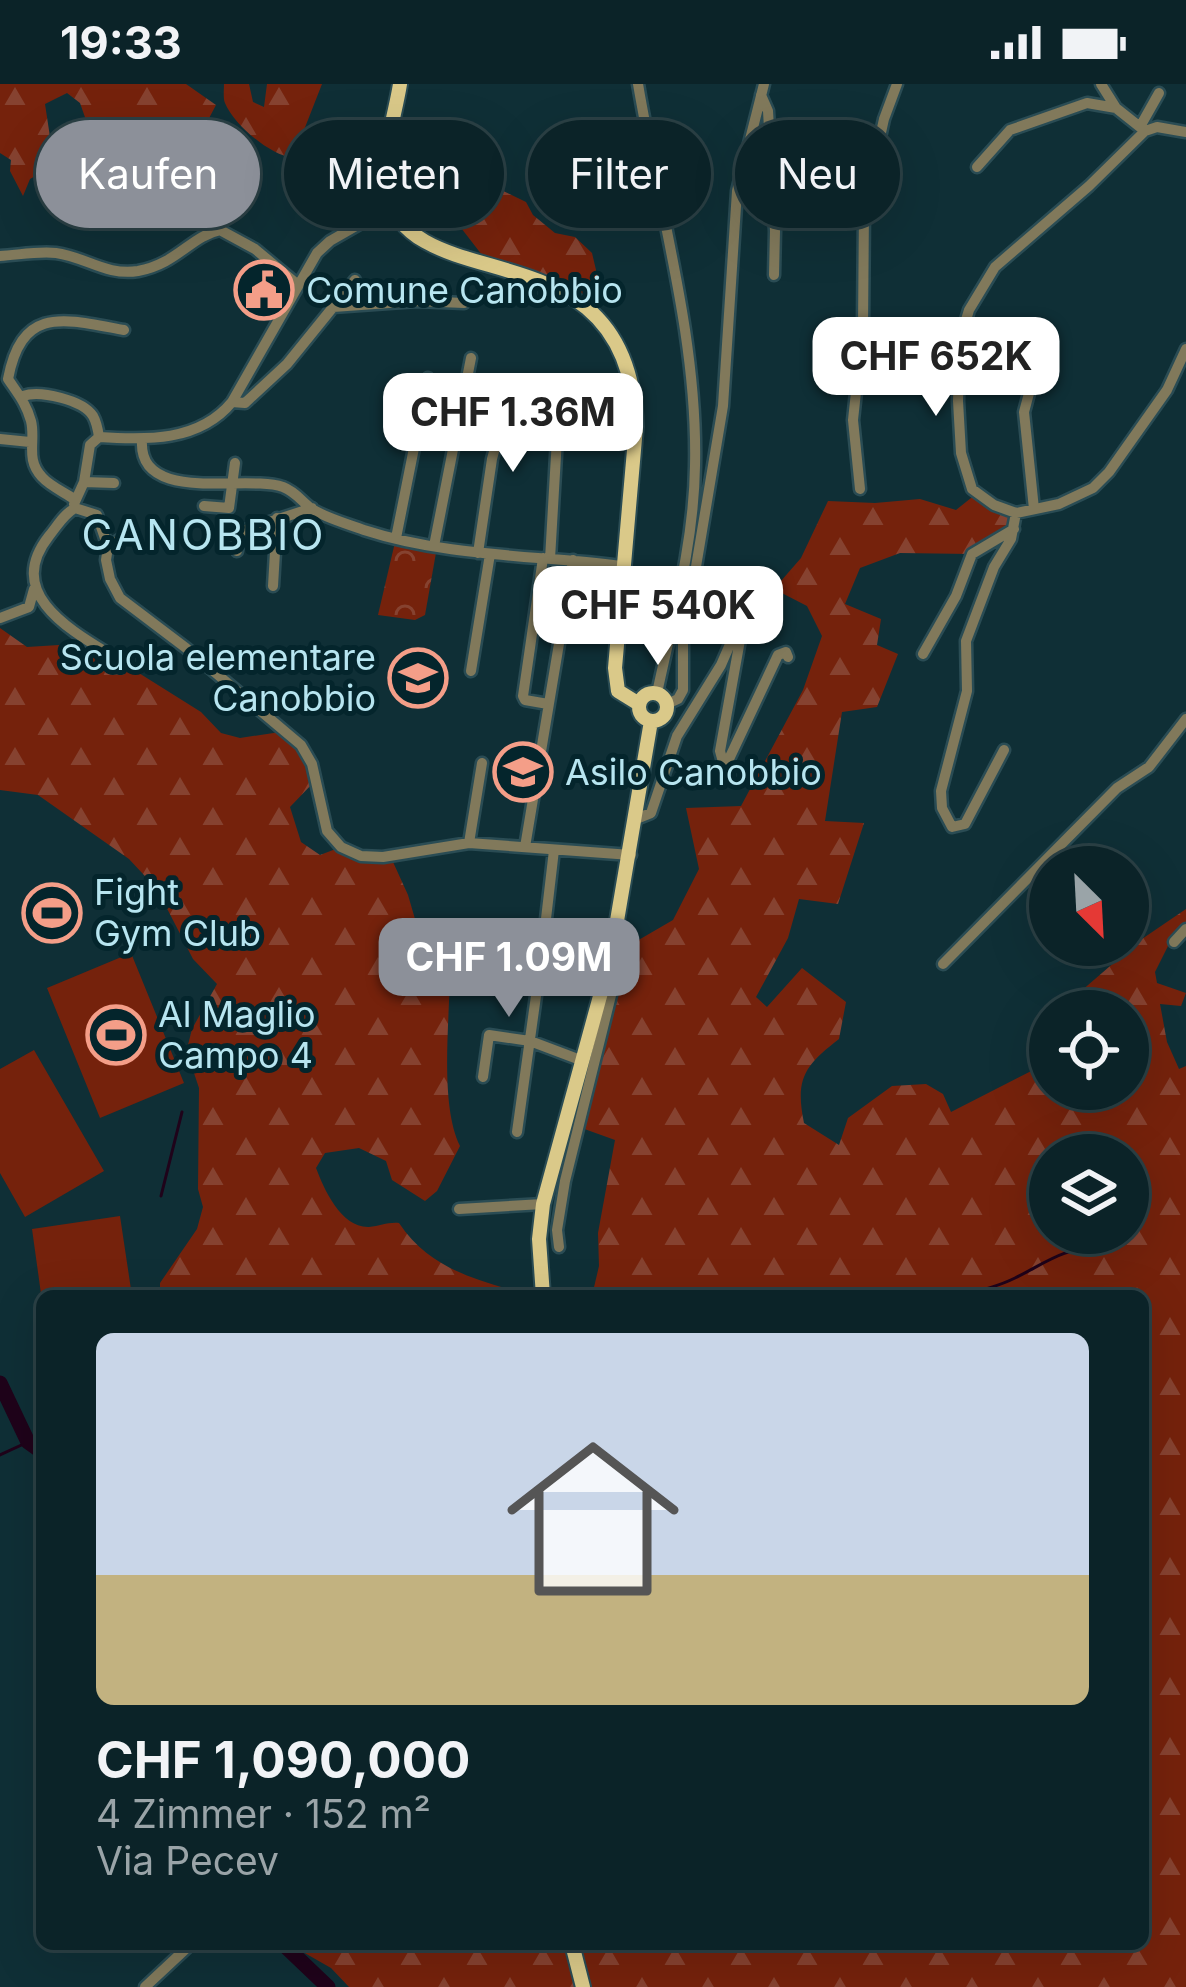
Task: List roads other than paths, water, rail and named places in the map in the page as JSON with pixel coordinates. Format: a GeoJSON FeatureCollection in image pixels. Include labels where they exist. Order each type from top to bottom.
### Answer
{"type":"FeatureCollection","features":[{"type":"Feature","properties":{"kind":"main road"},"geometry":{"type":"LineString","coordinates":[[394,120],[400,84]]}},
{"type":"Feature","properties":{"kind":"main road"},"geometry":{"type":"LineString","coordinates":[[406,228],[429,246],[523,273],[563,291],[590,312],[611,338],[629,377],[636,415],[616,684],[623,696],[639,704],[643,717],[651,721],[663,717],[662,699],[646,694],[639,704]]}},
{"type":"Feature","properties":{"kind":"main road"},"geometry":{"type":"LineString","coordinates":[[542,1290],[538,1253],[543,1204],[611,956],[651,721]]}},
{"type":"Feature","properties":{"kind":"main road"},"geometry":{"type":"LineString","coordinates":[[574,1950],[584,1987]]}},
{"type":"Feature","properties":{"kind":"street"},"geometry":{"type":"LineString","coordinates":[[638,84],[688,361],[695,435],[690,531],[662,699],[678,699],[682,690],[683,644],[723,406],[737,191],[763,90]]}},
{"type":"Feature","properties":{"kind":"street"},"geometry":{"type":"LineString","coordinates":[[860,489],[853,420],[863,327],[864,209],[884,118],[897,84]]}},
{"type":"Feature","properties":{"kind":"street"},"geometry":{"type":"LineString","coordinates":[[1101,84],[1116,108],[1143,128],[1186,132]]}},
{"type":"Feature","properties":{"kind":"street"},"geometry":{"type":"LineString","coordinates":[[763,90],[776,231],[774,275]]}},
{"type":"Feature","properties":{"kind":"street"},"geometry":{"type":"LineString","coordinates":[[1159,92],[1143,128],[1089,186],[991,271],[965,320],[958,400],[965,473],[976,494],[1016,513],[1068,501],[1099,484],[1167,390],[1186,349]]}},
{"type":"Feature","properties":{"kind":"street"},"geometry":{"type":"LineString","coordinates":[[977,167],[1010,130],[1087,103],[1116,108]]}},
{"type":"Feature","properties":{"kind":"street"},"geometry":{"type":"LineString","coordinates":[[0,617],[32,605],[34,566],[41,547],[74,504],[84,482],[90,445],[99,437],[140,441],[205,426],[232,403],[297,284],[324,245],[353,228]]}},
{"type":"Feature","properties":{"kind":"street"},"geometry":{"type":"LineString","coordinates":[[0,256],[57,253],[103,270],[129,272],[164,264],[209,232],[220,230],[255,249],[297,284]]}},
{"type":"Feature","properties":{"kind":"street"},"geometry":{"type":"LineString","coordinates":[[232,403],[245,403],[286,364],[355,280]]}},
{"type":"Feature","properties":{"kind":"street"},"geometry":{"type":"LineString","coordinates":[[333,307],[464,303]]}},
{"type":"Feature","properties":{"kind":"street"},"geometry":{"type":"LineString","coordinates":[[124,330],[67,319],[31,329],[17,344],[4,379],[23,396],[32,426],[30,447],[40,476],[74,504],[97,514],[108,547],[110,579],[124,603],[186,648],[301,745],[312,764],[327,831],[341,847],[361,856],[383,857],[469,843],[631,855]]}},
{"type":"Feature","properties":{"kind":"street"},"geometry":{"type":"LineString","coordinates":[[434,547],[471,358]]}},
{"type":"Feature","properties":{"kind":"street"},"geometry":{"type":"LineString","coordinates":[[1034,509],[1024,412],[1036,367]]}},
{"type":"Feature","properties":{"kind":"street"},"geometry":{"type":"LineString","coordinates":[[396,538],[428,378]]}},
{"type":"Feature","properties":{"kind":"street"},"geometry":{"type":"LineString","coordinates":[[1167,390],[1186,379]]}},
{"type":"Feature","properties":{"kind":"street"},"geometry":{"type":"LineString","coordinates":[[471,671],[492,459],[512,388]]}},
{"type":"Feature","properties":{"kind":"street"},"geometry":{"type":"LineString","coordinates":[[23,396],[36,392],[84,407],[93,416],[99,437]]}},
{"type":"Feature","properties":{"kind":"street"},"geometry":{"type":"LineString","coordinates":[[548,704],[523,698],[547,559],[557,422]]}},
{"type":"Feature","properties":{"kind":"street"},"geometry":{"type":"LineString","coordinates":[[6,439],[30,447]]}},
{"type":"Feature","properties":{"kind":"street"},"geometry":{"type":"LineString","coordinates":[[140,441],[142,455],[160,478],[177,483],[263,483],[284,488],[312,508],[434,547],[622,566]]}},
{"type":"Feature","properties":{"kind":"street"},"geometry":{"type":"LineString","coordinates":[[204,506],[229,508],[235,463]]}},
{"type":"Feature","properties":{"kind":"street"},"geometry":{"type":"LineString","coordinates":[[84,482],[114,483]]}},
{"type":"Feature","properties":{"kind":"street"},"geometry":{"type":"LineString","coordinates":[[237,551],[239,532],[312,508]]}},
{"type":"Feature","properties":{"kind":"street"},"geometry":{"type":"LineString","coordinates":[[1004,750],[965,824],[957,829],[950,826],[941,791],[967,691],[965,641],[1014,529],[1016,513]]}},
{"type":"Feature","properties":{"kind":"street"},"geometry":{"type":"LineString","coordinates":[[273,586],[277,518]]}},
{"type":"Feature","properties":{"kind":"street"},"geometry":{"type":"LineString","coordinates":[[923,655],[973,554],[1014,529]]}},
{"type":"Feature","properties":{"kind":"street"},"geometry":{"type":"LineString","coordinates":[[108,547],[129,534]]}},
{"type":"Feature","properties":{"kind":"street"},"geometry":{"type":"LineString","coordinates":[[525,847],[573,560]]}},
{"type":"Feature","properties":{"kind":"street"},"geometry":{"type":"LineString","coordinates":[[34,584],[55,618],[122,662]]}},
{"type":"Feature","properties":{"kind":"street"},"geometry":{"type":"LineString","coordinates":[[636,819],[650,813],[677,736],[734,635],[740,640],[720,751],[723,762],[730,759],[778,656],[786,652],[788,657]]}},
{"type":"Feature","properties":{"kind":"street"},"geometry":{"type":"LineString","coordinates":[[943,964],[1118,788],[1149,767],[1186,719]]}},
{"type":"Feature","properties":{"kind":"street"},"geometry":{"type":"LineString","coordinates":[[469,843],[482,763]]}},
{"type":"Feature","properties":{"kind":"street"},"geometry":{"type":"LineString","coordinates":[[517,1132],[554,850]]}},
{"type":"Feature","properties":{"kind":"street"},"geometry":{"type":"LineString","coordinates":[[1174,942],[1186,929]]}},
{"type":"Feature","properties":{"kind":"street"},"geometry":{"type":"LineString","coordinates":[[446,963],[481,947],[542,953]]}},
{"type":"Feature","properties":{"kind":"street"},"geometry":{"type":"LineString","coordinates":[[559,1247],[565,1180],[618,968],[611,956]]}},
{"type":"Feature","properties":{"kind":"street"},"geometry":{"type":"LineString","coordinates":[[484,1077],[489,1035],[530,1041],[583,1061]]}},
{"type":"Feature","properties":{"kind":"street"},"geometry":{"type":"LineString","coordinates":[[459,1210],[543,1204]]}},
{"type":"Feature","properties":{"kind":"street"},"geometry":{"type":"LineString","coordinates":[[146,1987],[185,1950]]}},
{"type":"Feature","properties":{"kind":"waterway"},"geometry":{"type":"LineString","coordinates":[[161,1196],[182,1112]]}},
{"type":"Feature","properties":{"kind":"waterway"},"geometry":{"type":"LineString","coordinates":[[979,1290],[1063,1254]]}},
{"type":"Feature","properties":{"kind":"waterway"},"geometry":{"type":"LineString","coordinates":[[0,1383],[28,1442],[36,1448]]}},
{"type":"Feature","properties":{"kind":"waterway"},"geometry":{"type":"LineString","coordinates":[[0,1455],[28,1442]]}},
{"type":"Feature","properties":{"kind":"waterway"},"geometry":{"type":"LineString","coordinates":[[289,1950],[328,1987]]}},
{"type":"Feature","properties":{"kind":"place","name":"Comune Canobbio"},"geometry":{"type":"Point","coordinates":[264,290]}},
{"type":"Feature","properties":{"kind":"place","name":"Scuola elementare Canobbio"},"geometry":{"type":"Point","coordinates":[418,678]}},
{"type":"Feature","properties":{"kind":"place","name":"Asilo Canobbio"},"geometry":{"type":"Point","coordinates":[523,772]}},
{"type":"Feature","properties":{"kind":"place","name":"Fight Gym Club"},"geometry":{"type":"Point","coordinates":[52,913]}},
{"type":"Feature","properties":{"kind":"place","name":"Al Maglio Campo 4"},"geometry":{"type":"Point","coordinates":[116,1035]}},
{"type":"Feature","properties":{"kind":"district","name":"CANOBBIO"},"geometry":{"type":"Point","coordinates":[204,535]}}]}
